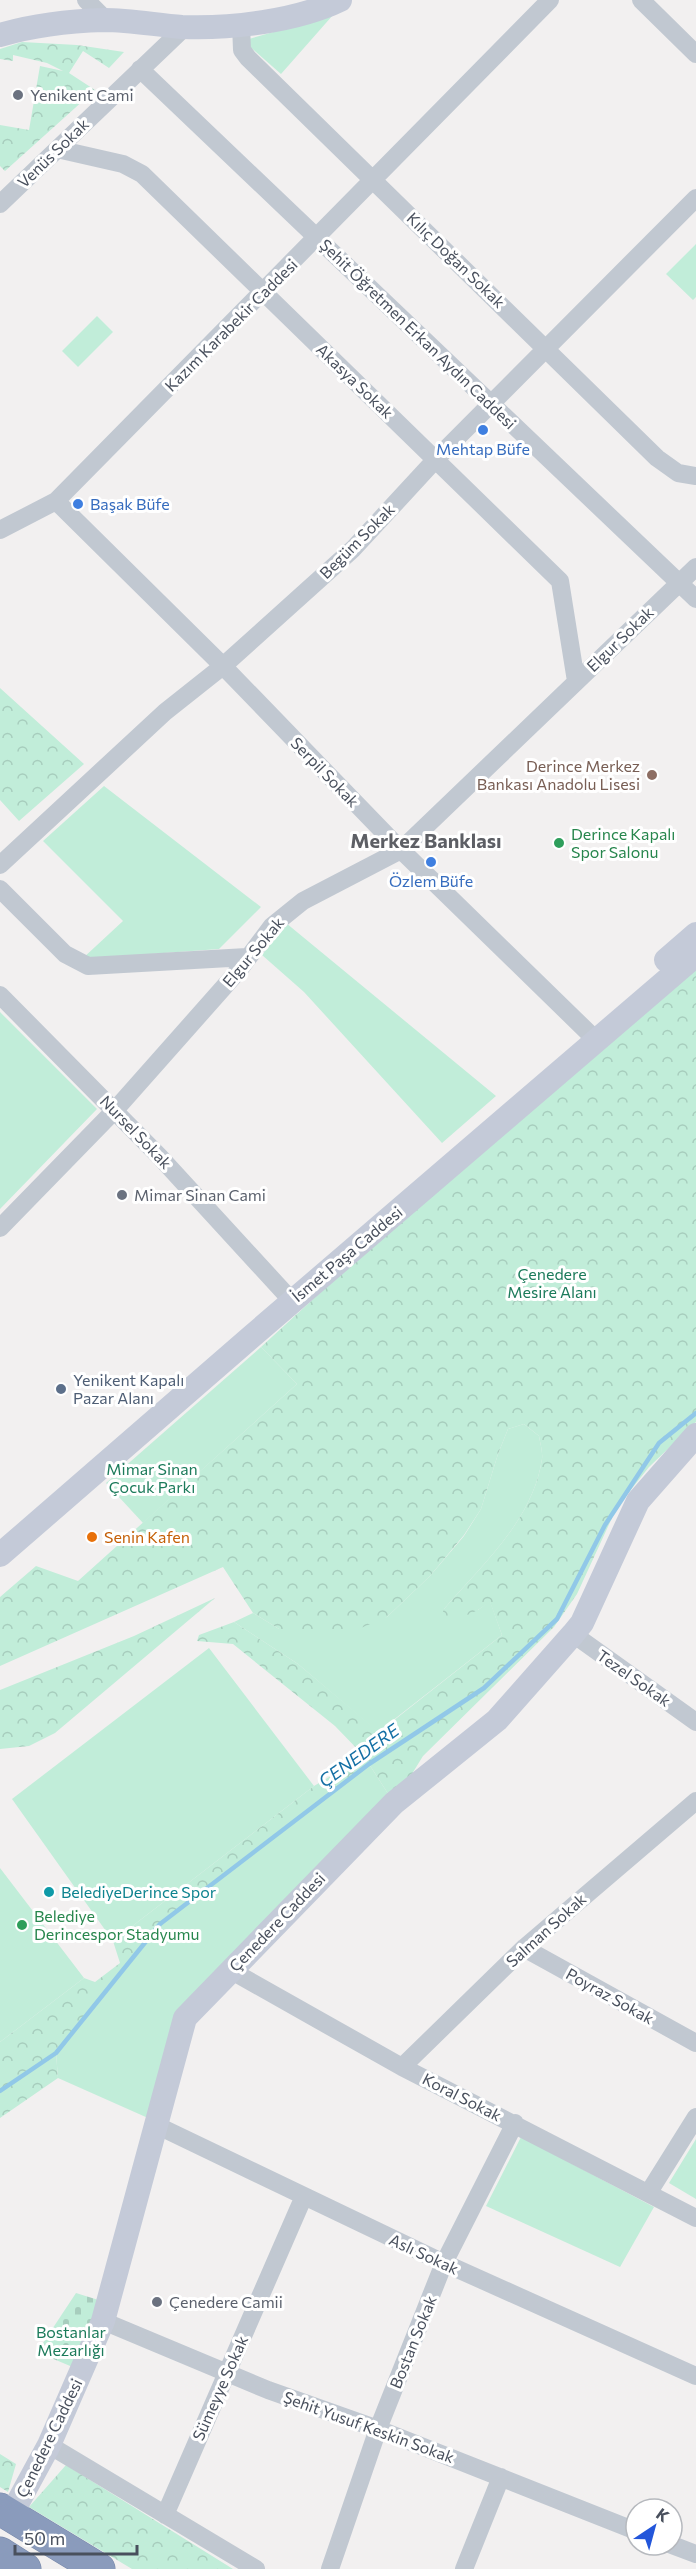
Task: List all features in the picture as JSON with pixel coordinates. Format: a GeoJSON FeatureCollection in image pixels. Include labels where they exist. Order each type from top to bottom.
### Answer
{"type":"FeatureCollection","features":[{"type":"Feature","properties":{"kind":"highway"},"geometry":{"type":"LineString","coordinates":[[8,2506],[99,2569]]}},
{"type":"Feature","properties":{"kind":"highway"},"geometry":{"type":"LineString","coordinates":[[0,2553],[25,2569]]}},
{"type":"Feature","properties":{"kind":"street"},"geometry":{"type":"LineString","coordinates":[[86,0],[106,20]]}},
{"type":"Feature","properties":{"kind":"street"},"geometry":{"type":"LineString","coordinates":[[0,35],[57,23],[106,20],[185,27],[241,24],[313,10],[340,0]]}},
{"type":"Feature","properties":{"kind":"street","name":"Kazım Karabekir Caddesi"},"geometry":{"type":"LineString","coordinates":[[0,530],[56,501],[550,0]]}},
{"type":"Feature","properties":{"kind":"street"},"geometry":{"type":"LineString","coordinates":[[641,0],[696,54]]}},
{"type":"Feature","properties":{"kind":"street","name":"Kılıç Doğan Sokak"},"geometry":{"type":"LineString","coordinates":[[241,24],[242,50],[248,58],[657,458],[678,473],[696,476]]}},
{"type":"Feature","properties":{"kind":"street","name":"Venüs Sokak"},"geometry":{"type":"LineString","coordinates":[[0,204],[185,27]]}},
{"type":"Feature","properties":{"kind":"street","name":"Şehit Öğretmen Erkan Aydın Caddesi"},"geometry":{"type":"LineString","coordinates":[[140,69],[696,599]]}},
{"type":"Feature","properties":{"kind":"street","name":"Akasya Sokak"},"geometry":{"type":"LineString","coordinates":[[57,149],[123,164],[142,174],[560,581],[576,681]]}},
{"type":"Feature","properties":{"kind":"street","name":"Begüm Sokak"},"geometry":{"type":"LineString","coordinates":[[0,865],[165,712],[223,666],[353,549],[436,459],[696,198]]}},
{"type":"Feature","properties":{"kind":"street","name":"Serpil Sokak"},"geometry":{"type":"LineString","coordinates":[[56,501],[223,666],[401,850],[591,1035]]}},
{"type":"Feature","properties":{"kind":"street","name":"Elgur Sokak"},"geometry":{"type":"LineString","coordinates":[[0,1228],[115,1110],[239,970],[269,929],[286,912],[401,850],[696,567]]}},
{"type":"Feature","properties":{"kind":"street"},"geometry":{"type":"LineString","coordinates":[[0,889],[64,954],[88,966],[247,957]]}},
{"type":"Feature","properties":{"kind":"street","name":"İsmet Paşa Caddesi"},"geometry":{"type":"LineString","coordinates":[[1,1548],[288,1296],[591,1035],[696,934]]}},
{"type":"Feature","properties":{"kind":"street","name":"İsmet Paşa Caddesi"},"geometry":{"type":"LineString","coordinates":[[591,1035],[696,955]]}},
{"type":"Feature","properties":{"kind":"street","name":"Nursel Sokak"},"geometry":{"type":"LineString","coordinates":[[0,995],[115,1110],[288,1296]]}},
{"type":"Feature","properties":{"kind":"street","name":"Çenedere Caddesi"},"geometry":{"type":"LineString","coordinates":[[8,2506],[49,2445],[103,2321],[185,2018],[394,1803],[497,1720],[573,1634],[582,1623],[638,1501],[696,1435]]}},
{"type":"Feature","properties":{"kind":"street","name":"Tezel Sokak"},"geometry":{"type":"LineString","coordinates":[[573,1634],[696,1722]]}},
{"type":"Feature","properties":{"kind":"street","name":"Salman Sokak"},"geometry":{"type":"LineString","coordinates":[[402,2067],[524,1948],[696,1801]]}},
{"type":"Feature","properties":{"kind":"street","name":"Poyraz Sokak"},"geometry":{"type":"LineString","coordinates":[[524,1948],[696,2043]]}},
{"type":"Feature","properties":{"kind":"street","name":"Koral Sokak"},"geometry":{"type":"LineString","coordinates":[[230,1970],[402,2067],[515,2123],[696,2218]]}},
{"type":"Feature","properties":{"kind":"street"},"geometry":{"type":"LineString","coordinates":[[649,2192],[696,2117]]}},
{"type":"Feature","properties":{"kind":"street","name":"Bostan Sokak"},"geometry":{"type":"LineString","coordinates":[[330,2569],[378,2429],[444,2263],[515,2123]]}},
{"type":"Feature","properties":{"kind":"street","name":"Aslı Sokak"},"geometry":{"type":"LineString","coordinates":[[156,2125],[444,2263],[696,2376]]}},
{"type":"Feature","properties":{"kind":"street","name":"Sümeyye Sokak"},"geometry":{"type":"LineString","coordinates":[[165,2515],[304,2196]]}},
{"type":"Feature","properties":{"kind":"street","name":"Şehit Yusuf Keskin Sokak"},"geometry":{"type":"LineString","coordinates":[[103,2321],[227,2373],[378,2429],[624,2526]]}},
{"type":"Feature","properties":{"kind":"street"},"geometry":{"type":"LineString","coordinates":[[49,2445],[256,2569]]}},
{"type":"Feature","properties":{"kind":"street"},"geometry":{"type":"LineString","coordinates":[[464,2569],[501,2477]]}},
{"type":"Feature","properties":{"kind":"street"},"geometry":{"type":"LineString","coordinates":[[692,2569],[696,2562]]}},
{"type":"Feature","properties":{"kind":"green space"},"geometry":{"type":"Polygon","coordinates":[[[333,15],[281,74],[248,45],[249,39],[333,15]]]}},
{"type":"Feature","properties":{"kind":"green space"},"geometry":{"type":"Polygon","coordinates":[[[22,42],[77,45],[124,52],[109,68],[83,51],[69,73],[95,90],[5,171],[0,166],[0,125],[29,130],[40,66],[63,71],[47,63],[13,55],[13,61],[0,59],[0,49],[22,42]]]}},
{"type":"Feature","properties":{"kind":"green space"},"geometry":{"type":"Polygon","coordinates":[[[696,244],[696,297],[693,300],[666,274],[696,244]]]}},
{"type":"Feature","properties":{"kind":"green space"},"geometry":{"type":"Polygon","coordinates":[[[97,316],[113,332],[78,367],[62,351],[97,316]]]}},
{"type":"Feature","properties":{"kind":"green space"},"geometry":{"type":"Polygon","coordinates":[[[0,688],[84,764],[19,821],[0,800],[0,688]]]}},
{"type":"Feature","properties":{"kind":"green space"},"geometry":{"type":"Polygon","coordinates":[[[104,786],[261,907],[219,949],[82,959],[123,921],[43,841],[104,786]]]}},
{"type":"Feature","properties":{"kind":"green space"},"geometry":{"type":"Polygon","coordinates":[[[286,923],[496,1096],[442,1143],[304,992],[262,955],[286,923]]]}},
{"type":"Feature","properties":{"kind":"green space","name":"Çenedere Mesire Alanı"},"geometry":{"type":"Polygon","coordinates":[[[696,969],[696,1422],[649,1467],[617,1507],[577,1594],[554,1627],[423,1756],[394,1803],[369,1764],[160,1924],[56,2053],[58,2078],[0,2118],[0,2042],[84,1978],[95,1982],[120,1963],[113,1941],[314,1786],[364,1756],[335,1726],[233,1644],[197,1641],[199,1635],[234,1622],[298,1664],[379,1732],[502,1635],[490,1602],[446,1625],[440,1620],[444,1609],[504,1540],[528,1502],[537,1481],[542,1459],[539,1436],[524,1424],[508,1429],[481,1509],[464,1535],[430,1576],[387,1617],[361,1628],[315,1637],[279,1629],[253,1613],[223,1567],[0,1666],[0,1597],[36,1566],[78,1581],[297,1384],[261,1347],[346,1269],[696,969]]]}},
{"type":"Feature","properties":{"kind":"green space"},"geometry":{"type":"Polygon","coordinates":[[[0,1012],[97,1109],[0,1209],[0,1012]]]}},
{"type":"Feature","properties":{"kind":"green space","name":"Mimar Sinan Çocuk Parkı"},"geometry":{"type":"Polygon","coordinates":[[[261,1347],[297,1384],[143,1523],[106,1483],[261,1347]]]}},
{"type":"Feature","properties":{"kind":"green space"},"geometry":{"type":"Polygon","coordinates":[[[524,1424],[539,1436],[542,1453],[537,1481],[528,1502],[504,1540],[444,1609],[478,1610],[490,1601],[502,1635],[378,1732],[298,1664],[234,1622],[253,1613],[279,1629],[387,1617],[430,1576],[464,1536],[481,1509],[508,1429],[524,1424]]]}},
{"type":"Feature","properties":{"kind":"green space"},"geometry":{"type":"Polygon","coordinates":[[[215,1598],[55,1733],[29,1746],[0,1749],[0,1690],[134,1636],[215,1598]]]}},
{"type":"Feature","properties":{"kind":"green space"},"geometry":{"type":"Polygon","coordinates":[[[209,1648],[314,1786],[113,1941],[12,1799],[209,1648]]]}},
{"type":"Feature","properties":{"kind":"green space"},"geometry":{"type":"Polygon","coordinates":[[[369,1764],[394,1803],[185,2018],[157,2122],[58,2078],[56,2053],[160,1924],[369,1764]]]}},
{"type":"Feature","properties":{"kind":"green space","name":"Belediye Derincespor Stadyumu"},"geometry":{"type":"Polygon","coordinates":[[[0,1868],[84,1978],[0,2042],[0,1868]]]}},
{"type":"Feature","properties":{"kind":"green space"},"geometry":{"type":"Polygon","coordinates":[[[521,2137],[654,2207],[620,2267],[486,2206],[521,2137]]]}},
{"type":"Feature","properties":{"kind":"green space"},"geometry":{"type":"Polygon","coordinates":[[[696,2139],[696,2199],[669,2183],[696,2139]]]}},
{"type":"Feature","properties":{"kind":"green space","name":"Bostanlar Mezarlığı"},"geometry":{"type":"Polygon","coordinates":[[[76,2293],[108,2303],[82,2371],[37,2352],[76,2293]]]}},
{"type":"Feature","properties":{"kind":"green space"},"geometry":{"type":"Polygon","coordinates":[[[0,2454],[16,2464],[8,2492],[0,2487],[0,2454]]]}},
{"type":"Feature","properties":{"kind":"green space"},"geometry":{"type":"Polygon","coordinates":[[[66,2465],[233,2569],[132,2569],[29,2507],[66,2465]]]}},
{"type":"Feature","properties":{"kind":"waterway","name":"ÇENEDERE"},"geometry":{"type":"LineString","coordinates":[[0,2091],[56,2053],[160,1924],[369,1764],[484,1688],[557,1619],[605,1525],[659,1443],[696,1413]]}},
{"type":"Feature","properties":{"kind":"place","name":"Yenikent Cami"},"geometry":{"type":"Point","coordinates":[18,95]}},
{"type":"Feature","properties":{"kind":"place","name":"Mehtap Büfe"},"geometry":{"type":"Point","coordinates":[483,430]}},
{"type":"Feature","properties":{"kind":"place","name":"Başak Büfe"},"geometry":{"type":"Point","coordinates":[78,504]}},
{"type":"Feature","properties":{"kind":"place","name":"Derince Merkez Bankası Anadolu Lisesi"},"geometry":{"type":"Point","coordinates":[652,775]}},
{"type":"Feature","properties":{"kind":"place","name":"Derince Kapalı Spor Salonu"},"geometry":{"type":"Point","coordinates":[559,843]}},
{"type":"Feature","properties":{"kind":"place","name":"Özlem Büfe"},"geometry":{"type":"Point","coordinates":[431,862]}},
{"type":"Feature","properties":{"kind":"place","name":"Mimar Sinan Cami"},"geometry":{"type":"Point","coordinates":[122,1195]}},
{"type":"Feature","properties":{"kind":"place","name":"Yenikent Kapalı Pazar Alanı"},"geometry":{"type":"Point","coordinates":[61,1389]}},
{"type":"Feature","properties":{"kind":"place","name":"Senin Kafen"},"geometry":{"type":"Point","coordinates":[92,1537]}},
{"type":"Feature","properties":{"kind":"place","name":"BelediyeDerince Spor"},"geometry":{"type":"Point","coordinates":[49,1892]}},
{"type":"Feature","properties":{"kind":"place","name":"Belediye Derincespor Stadyumu"},"geometry":{"type":"Point","coordinates":[22,1925]}},
{"type":"Feature","properties":{"kind":"place","name":"Çenedere Camii"},"geometry":{"type":"Point","coordinates":[157,2302]}},
{"type":"Feature","properties":{"kind":"district","name":"Merkez Banklası"},"geometry":{"type":"Point","coordinates":[426,841]}}]}
